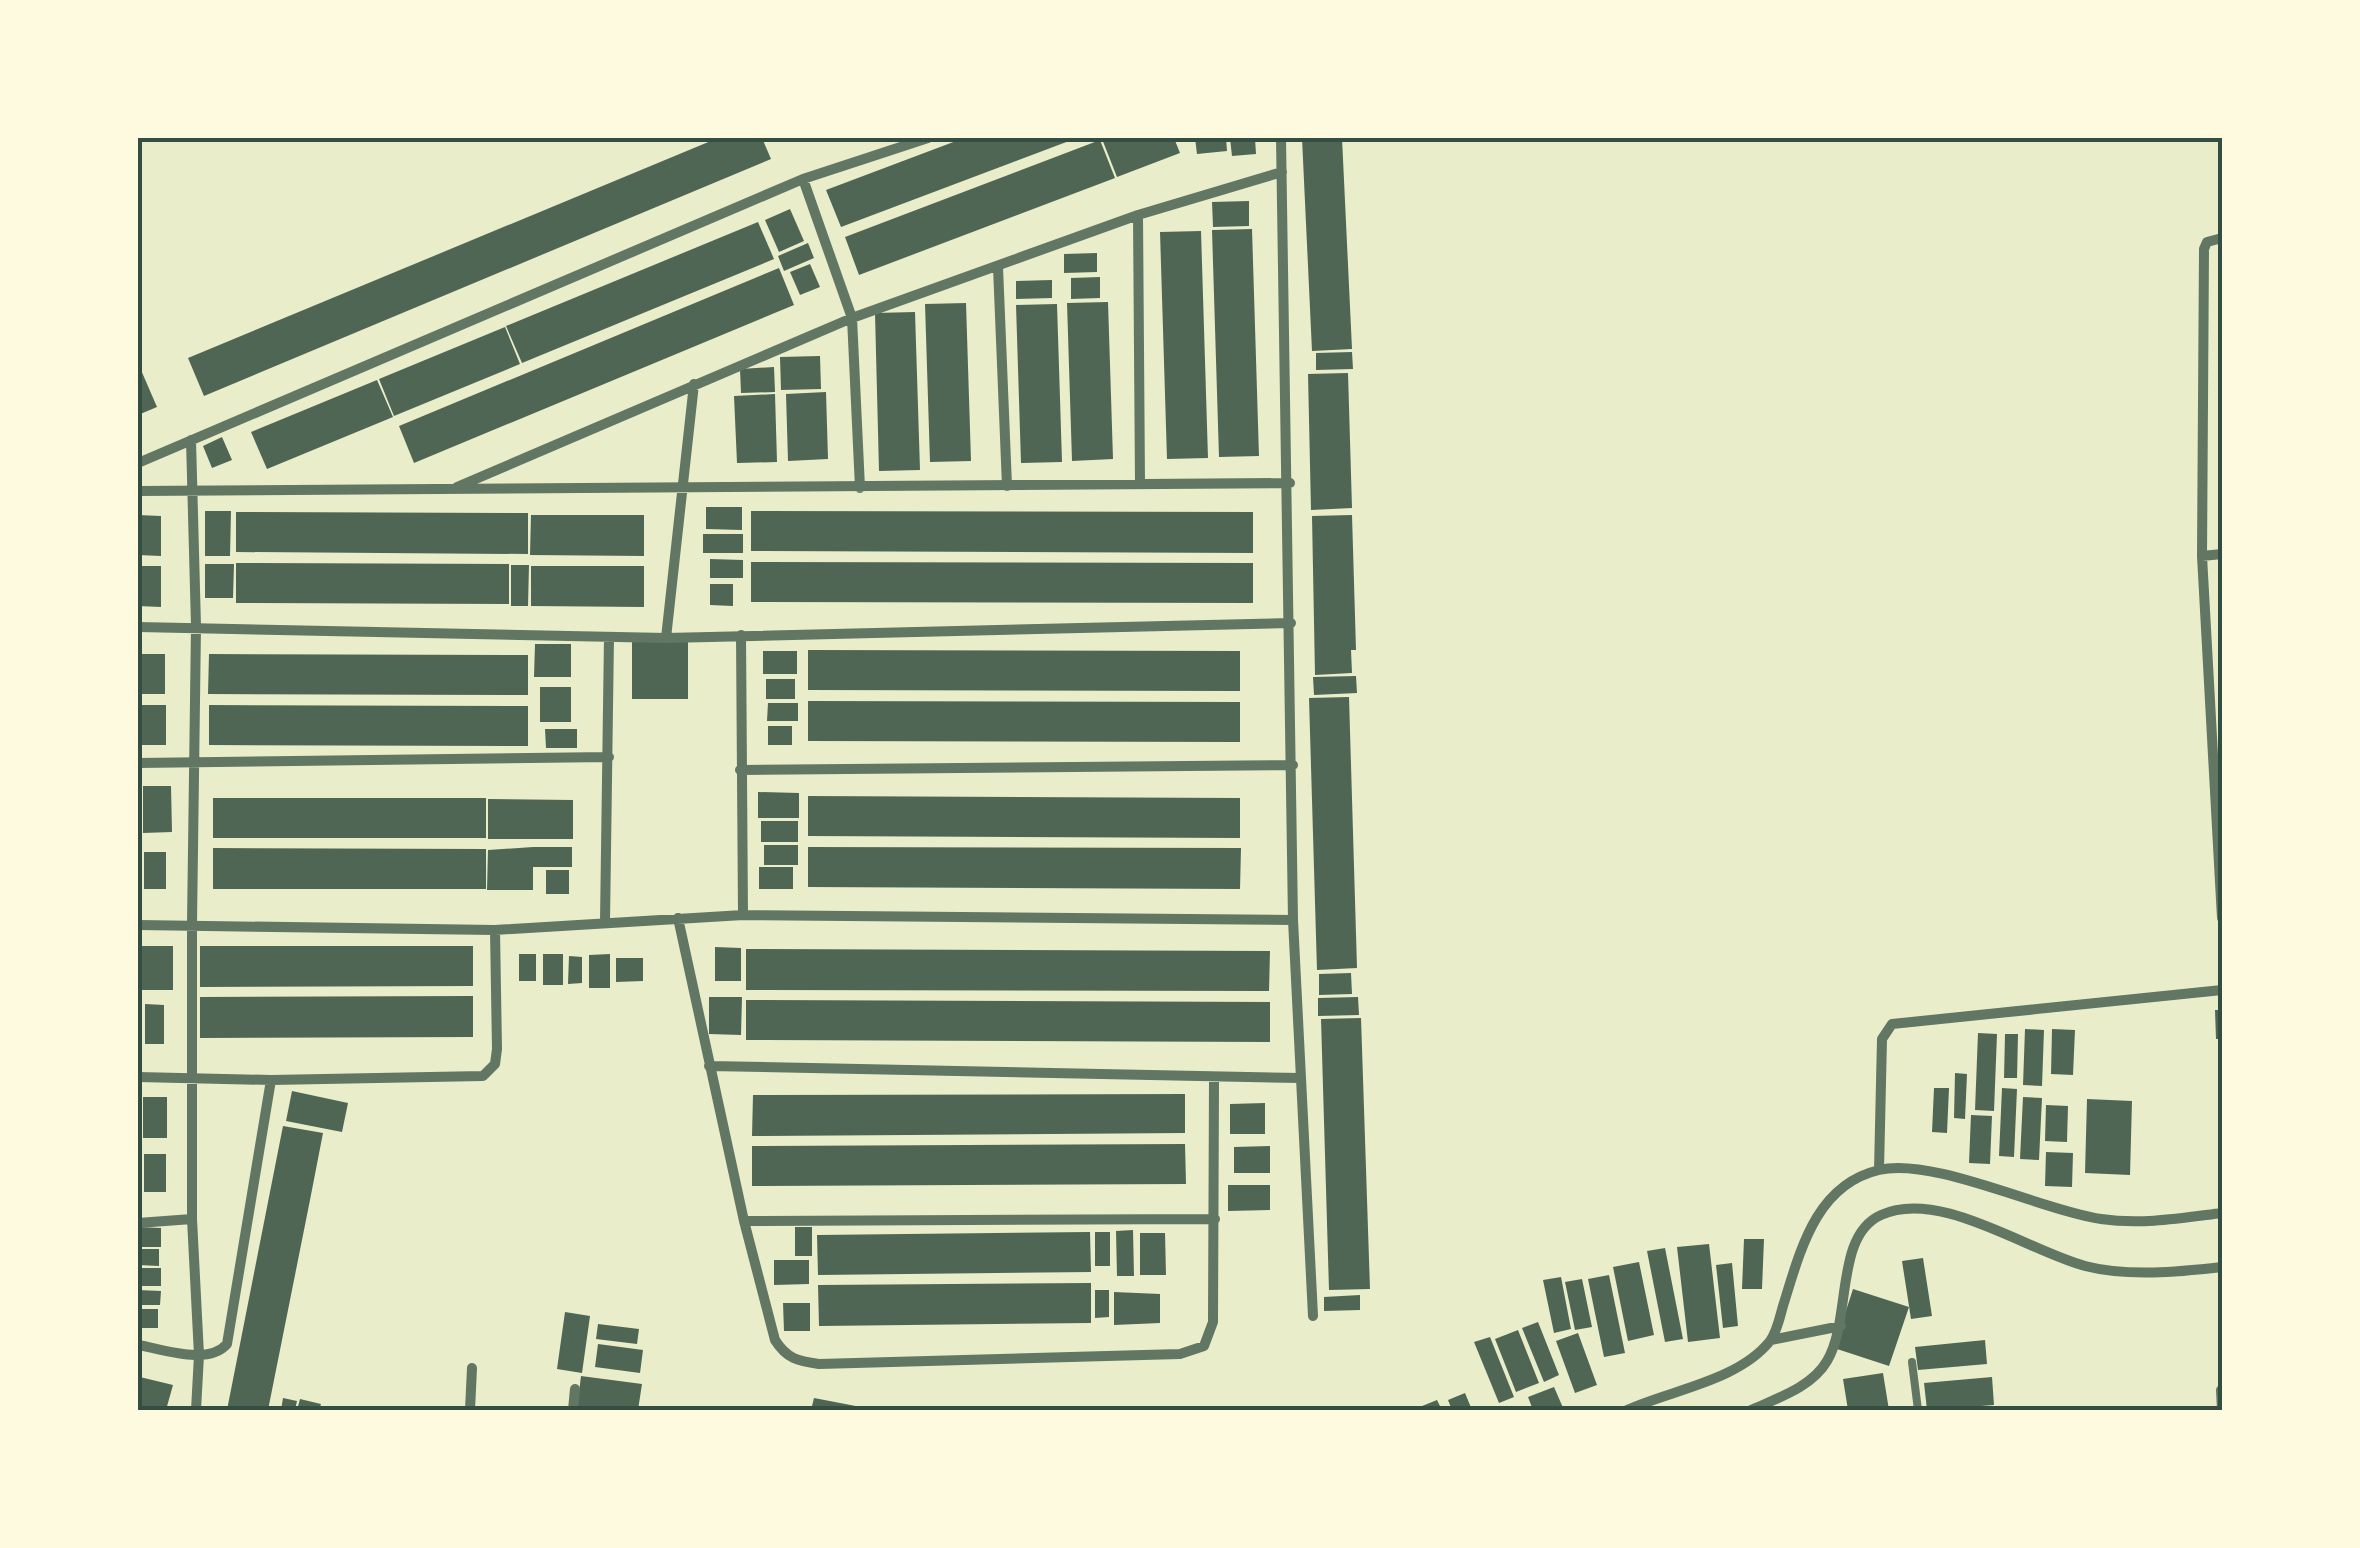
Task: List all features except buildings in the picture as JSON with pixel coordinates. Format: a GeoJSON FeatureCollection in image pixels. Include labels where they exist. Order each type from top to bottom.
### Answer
{"type":"FeatureCollection","features":[{"type":"Feature","properties":{"kind":"street"},"geometry":{"type":"LineString","coordinates":[[138,463],[803,179],[928,138]]}},
{"type":"Feature","properties":{"kind":"street"},"geometry":{"type":"LineString","coordinates":[[1281,138],[1290,483],[1293,920],[1313,1316]]}},
{"type":"Feature","properties":{"kind":"street"},"geometry":{"type":"LineString","coordinates":[[454,489],[852,318],[1138,215],[1282,172]]}},
{"type":"Feature","properties":{"kind":"street"},"geometry":{"type":"LineString","coordinates":[[803,179],[852,318],[860,488]]}},
{"type":"Feature","properties":{"kind":"street"},"geometry":{"type":"LineString","coordinates":[[1138,215],[1140,484]]}},
{"type":"Feature","properties":{"kind":"street"},"geometry":{"type":"LineString","coordinates":[[2222,238],[2207,242],[2204,252],[2202,556],[2222,918]]}},
{"type":"Feature","properties":{"kind":"street"},"geometry":{"type":"LineString","coordinates":[[998,267],[1007,486]]}},
{"type":"Feature","properties":{"kind":"street"},"geometry":{"type":"LineString","coordinates":[[666,638],[694,384]]}},
{"type":"Feature","properties":{"kind":"street"},"geometry":{"type":"LineString","coordinates":[[191,440],[196,626],[192,1218],[200,1355],[196,1410]]}},
{"type":"Feature","properties":{"kind":"street"},"geometry":{"type":"LineString","coordinates":[[138,491],[1290,483]]}},
{"type":"Feature","properties":{"kind":"street"},"geometry":{"type":"LineString","coordinates":[[2202,556],[2222,554]]}},
{"type":"Feature","properties":{"kind":"street"},"geometry":{"type":"LineString","coordinates":[[138,627],[666,638],[1291,623]]}},
{"type":"Feature","properties":{"kind":"street"},"geometry":{"type":"LineString","coordinates":[[741,635],[743,915]]}},
{"type":"Feature","properties":{"kind":"street"},"geometry":{"type":"LineString","coordinates":[[605,922],[609,637]]}},
{"type":"Feature","properties":{"kind":"street"},"geometry":{"type":"LineString","coordinates":[[138,762],[609,758]]}},
{"type":"Feature","properties":{"kind":"street"},"geometry":{"type":"LineString","coordinates":[[740,770],[1292,765]]}},
{"type":"Feature","properties":{"kind":"street"},"geometry":{"type":"LineString","coordinates":[[138,925],[494,930],[743,915],[1293,920]]}},
{"type":"Feature","properties":{"kind":"street"},"geometry":{"type":"LineString","coordinates":[[678,918],[744,1221],[776,1340],[783,1353],[796,1361],[819,1364],[1180,1354],[1198,1350],[1209,1340],[1213,1322],[1214,1079]]}},
{"type":"Feature","properties":{"kind":"street"},"geometry":{"type":"LineString","coordinates":[[138,1077],[475,1078],[490,1071],[496,1049],[494,930]]}},
{"type":"Feature","properties":{"kind":"street"},"geometry":{"type":"LineString","coordinates":[[1879,1170],[1882,1039],[1892,1024],[2222,990]]}},
{"type":"Feature","properties":{"kind":"street"},"geometry":{"type":"LineString","coordinates":[[709,1066],[1300,1078]]}},
{"type":"Feature","properties":{"kind":"street"},"geometry":{"type":"LineString","coordinates":[[138,1345],[200,1355],[219,1352],[227,1344],[272,1080]]}},
{"type":"Feature","properties":{"kind":"street"},"geometry":{"type":"LineString","coordinates":[[1771,1340],[1816,1214],[1857,1179],[1879,1170],[1904,1168],[1946,1176],[2102,1219],[2144,1222],[2222,1213]]}},
{"type":"Feature","properties":{"kind":"street"},"geometry":{"type":"LineString","coordinates":[[1752,1410],[1809,1381],[1827,1361],[1841,1326],[1853,1246],[1861,1229],[1886,1212],[1904,1208],[1956,1216],[2086,1266],[2127,1272],[2222,1267]]}},
{"type":"Feature","properties":{"kind":"street"},"geometry":{"type":"LineString","coordinates":[[138,1223],[192,1218]]}},
{"type":"Feature","properties":{"kind":"street"},"geometry":{"type":"LineString","coordinates":[[744,1221],[1216,1219]]}},
{"type":"Feature","properties":{"kind":"street"},"geometry":{"type":"LineString","coordinates":[[1629,1410],[1728,1371],[1771,1340],[1841,1326]]}},
{"type":"Feature","properties":{"kind":"street"},"geometry":{"type":"LineString","coordinates":[[470,1410],[472,1368]]}},
{"type":"Feature","properties":{"kind":"street"},"geometry":{"type":"LineString","coordinates":[[574,1410],[575,1389]]}},
{"type":"Feature","properties":{"kind":"street"},"geometry":{"type":"LineString","coordinates":[[2221,1390],[2222,1410]]}},
{"type":"Feature","properties":{"kind":"lane"},"geometry":{"type":"LineString","coordinates":[[1912,1362],[1918,1410]]}}]}
